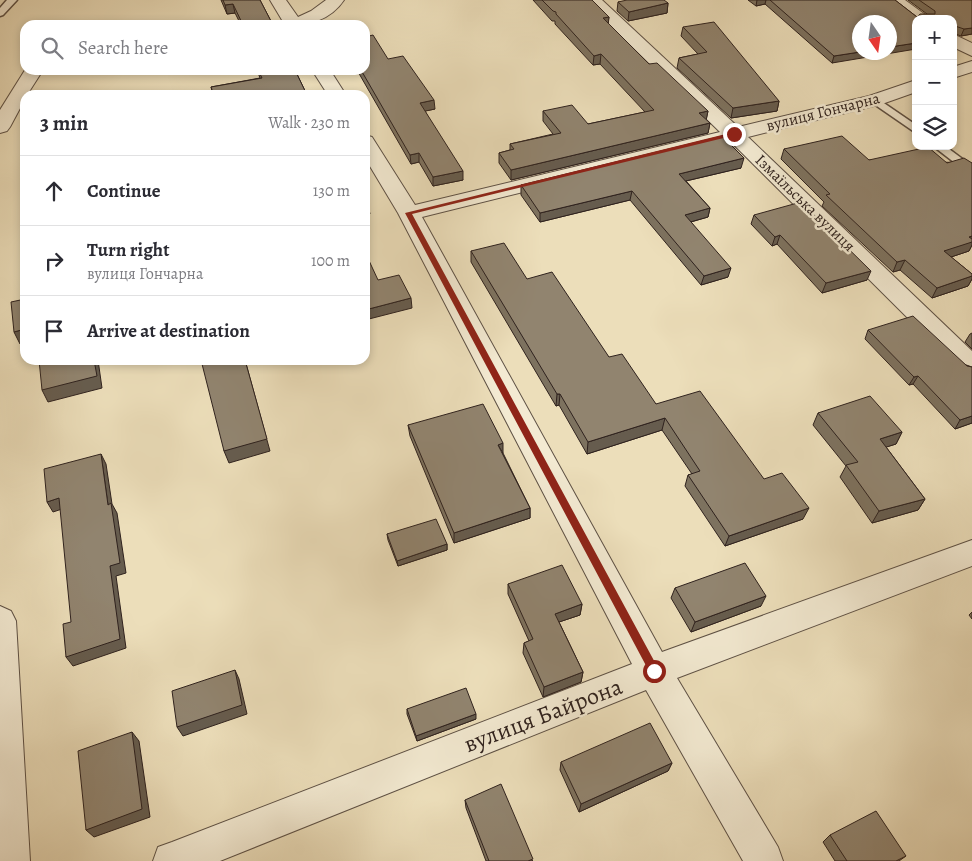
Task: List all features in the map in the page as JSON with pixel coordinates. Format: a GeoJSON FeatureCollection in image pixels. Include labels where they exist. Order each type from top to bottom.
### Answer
{"type":"FeatureCollection","features":[{"type":"Feature","properties":{"kind":"street"},"geometry":{"type":"LineString","coordinates":[[278,0],[291,20]]}},
{"type":"Feature","properties":{"kind":"street"},"geometry":{"type":"LineString","coordinates":[[306,20],[317,15],[336,0]]}},
{"type":"Feature","properties":{"kind":"street"},"geometry":{"type":"LineString","coordinates":[[894,0],[916,15]]}},
{"type":"Feature","properties":{"kind":"street","name":"Ізмаїльська вулиця"},"geometry":{"type":"LineString","coordinates":[[604,4],[734,134],[972,366]]}},
{"type":"Feature","properties":{"kind":"street"},"geometry":{"type":"LineString","coordinates":[[957,42],[972,51]]}},
{"type":"Feature","properties":{"kind":"street"},"geometry":{"type":"LineString","coordinates":[[957,72],[972,66]]}},
{"type":"Feature","properties":{"kind":"street"},"geometry":{"type":"LineString","coordinates":[[21,90],[31,75]]}},
{"type":"Feature","properties":{"kind":"street"},"geometry":{"type":"LineString","coordinates":[[324,75],[333,90]]}},
{"type":"Feature","properties":{"kind":"street","name":"вулиця Гончарна"},"geometry":{"type":"LineString","coordinates":[[409,213],[875,100],[912,87]]}},
{"type":"Feature","properties":{"kind":"street"},"geometry":{"type":"LineString","coordinates":[[0,127],[20,92]]}},
{"type":"Feature","properties":{"kind":"street"},"geometry":{"type":"LineString","coordinates":[[370,150],[409,213],[654,671],[764,861]]}},
{"type":"Feature","properties":{"kind":"street","name":"вулиця Байрона"},"geometry":{"type":"LineString","coordinates":[[172,861],[654,671],[972,553]]}},
{"type":"Feature","properties":{"kind":"street"},"geometry":{"type":"LineString","coordinates":[[0,621],[11,861]]}},
{"type":"Feature","properties":{"kind":"lane"},"geometry":{"type":"LineString","coordinates":[[0,13],[12,0]]}},
{"type":"Feature","properties":{"kind":"lane"},"geometry":{"type":"LineString","coordinates":[[875,100],[912,127]]}},
{"type":"Feature","properties":{"kind":"lane"},"geometry":{"type":"LineString","coordinates":[[943,150],[972,171]]}},
{"type":"Feature","properties":{"kind":"building"},"geometry":{"type":"Polygon","coordinates":[[[223,0],[260,0],[270,20],[241,20],[233,4],[225,5],[223,0]]]}},
{"type":"Feature","properties":{"kind":"building"},"geometry":{"type":"Polygon","coordinates":[[[542,0],[592,0],[609,17],[603,18],[649,64],[657,63],[708,111],[699,113],[710,123],[511,170],[499,153],[514,149],[510,144],[561,133],[543,111],[572,105],[588,124],[654,110],[601,54],[594,56],[556,12],[542,0]]]}},
{"type":"Feature","properties":{"kind":"building"},"geometry":{"type":"Polygon","coordinates":[[[627,0],[664,0],[668,3],[629,12],[618,2],[627,0]]]}},
{"type":"Feature","properties":{"kind":"building"},"geometry":{"type":"Polygon","coordinates":[[[770,0],[895,0],[914,15],[912,15],[912,44],[897,46],[897,15],[852,15],[852,53],[834,56],[770,0]]]}},
{"type":"Feature","properties":{"kind":"building"},"geometry":{"type":"Polygon","coordinates":[[[919,0],[972,0],[972,28],[964,29],[957,27],[957,15],[919,15],[935,14],[935,11],[919,0]]]}},
{"type":"Feature","properties":{"kind":"building"},"geometry":{"type":"Polygon","coordinates":[[[714,22],[779,101],[733,108],[679,58],[707,52],[683,27],[714,22]]]}},
{"type":"Feature","properties":{"kind":"building"},"geometry":{"type":"Polygon","coordinates":[[[373,35],[388,59],[403,56],[434,100],[420,103],[463,171],[433,177],[419,153],[410,155],[364,75],[370,75],[370,36],[373,35]]]}},
{"type":"Feature","properties":{"kind":"building"},"geometry":{"type":"Polygon","coordinates":[[[260,75],[297,75],[305,90],[212,90],[211,87],[262,78],[260,75]]]}},
{"type":"Feature","properties":{"kind":"building"},"geometry":{"type":"Polygon","coordinates":[[[722,136],[744,158],[679,174],[710,208],[685,215],[731,268],[704,276],[632,191],[540,213],[521,185],[722,136]]]}},
{"type":"Feature","properties":{"kind":"building"},"geometry":{"type":"Polygon","coordinates":[[[842,136],[869,160],[914,150],[932,150],[947,163],[964,158],[972,163],[972,236],[969,237],[972,239],[972,242],[944,251],[972,276],[937,288],[905,260],[897,262],[826,195],[830,194],[784,149],[842,136]]]}},
{"type":"Feature","properties":{"kind":"building"},"geometry":{"type":"Polygon","coordinates":[[[801,202],[871,271],[826,283],[780,235],[775,237],[754,215],[801,202]]]}},
{"type":"Feature","properties":{"kind":"building"},"geometry":{"type":"Polygon","coordinates":[[[504,243],[527,279],[552,272],[609,357],[622,354],[656,404],[700,391],[764,479],[782,473],[809,508],[729,536],[688,475],[700,471],[665,418],[588,442],[471,251],[504,243]]]}},
{"type":"Feature","properties":{"kind":"building"},"geometry":{"type":"Polygon","coordinates":[[[370,263],[378,280],[399,275],[411,298],[370,309],[370,263]]]}},
{"type":"Feature","properties":{"kind":"building"},"geometry":{"type":"Polygon","coordinates":[[[20,300],[20,330],[14,332],[11,302],[20,300]]]}},
{"type":"Feature","properties":{"kind":"building"},"geometry":{"type":"Polygon","coordinates":[[[913,316],[967,366],[972,367],[972,416],[960,420],[918,376],[914,377],[868,330],[913,316]]]}},
{"type":"Feature","properties":{"kind":"building"},"geometry":{"type":"Polygon","coordinates":[[[40,365],[95,365],[97,376],[42,390],[40,365]]]}},
{"type":"Feature","properties":{"kind":"building"},"geometry":{"type":"Polygon","coordinates":[[[202,365],[246,365],[267,439],[224,451],[202,365]]]}},
{"type":"Feature","properties":{"kind":"building"},"geometry":{"type":"Polygon","coordinates":[[[870,396],[902,432],[880,439],[925,499],[879,511],[846,465],[858,462],[818,413],[870,396]]]}},
{"type":"Feature","properties":{"kind":"building"},"geometry":{"type":"Polygon","coordinates":[[[483,404],[503,443],[498,445],[530,508],[454,533],[408,425],[483,404]]]}},
{"type":"Feature","properties":{"kind":"building"},"geometry":{"type":"Polygon","coordinates":[[[101,454],[108,505],[111,503],[120,563],[110,566],[120,639],[66,657],[63,624],[71,622],[59,498],[47,502],[44,469],[101,454]]]}},
{"type":"Feature","properties":{"kind":"building"},"geometry":{"type":"Polygon","coordinates":[[[436,519],[447,544],[397,561],[387,534],[436,519]]]}},
{"type":"Feature","properties":{"kind":"building"},"geometry":{"type":"Polygon","coordinates":[[[745,563],[766,596],[695,622],[675,588],[745,563]]]}},
{"type":"Feature","properties":{"kind":"building"},"geometry":{"type":"Polygon","coordinates":[[[562,565],[582,604],[555,614],[583,672],[544,687],[524,643],[533,639],[508,584],[562,565]]]}},
{"type":"Feature","properties":{"kind":"building"},"geometry":{"type":"Polygon","coordinates":[[[235,670],[242,705],[177,727],[172,691],[235,670]]]}},
{"type":"Feature","properties":{"kind":"building"},"geometry":{"type":"Polygon","coordinates":[[[466,688],[476,714],[416,736],[407,709],[466,688]]]}},
{"type":"Feature","properties":{"kind":"building"},"geometry":{"type":"Polygon","coordinates":[[[650,723],[672,763],[581,804],[561,762],[650,723]]]}},
{"type":"Feature","properties":{"kind":"building"},"geometry":{"type":"Polygon","coordinates":[[[132,732],[142,809],[86,830],[78,751],[132,732]]]}},
{"type":"Feature","properties":{"kind":"building"},"geometry":{"type":"Polygon","coordinates":[[[501,784],[533,859],[528,861],[489,861],[465,800],[501,784]]]}},
{"type":"Feature","properties":{"kind":"building"},"geometry":{"type":"Polygon","coordinates":[[[876,811],[906,856],[896,861],[847,861],[830,835],[876,811]]]}},
{"type":"Feature","properties":{"kind":"route"},"geometry":{"type":"LineString","coordinates":[[654,671],[409,213],[734,134]]}}]}
